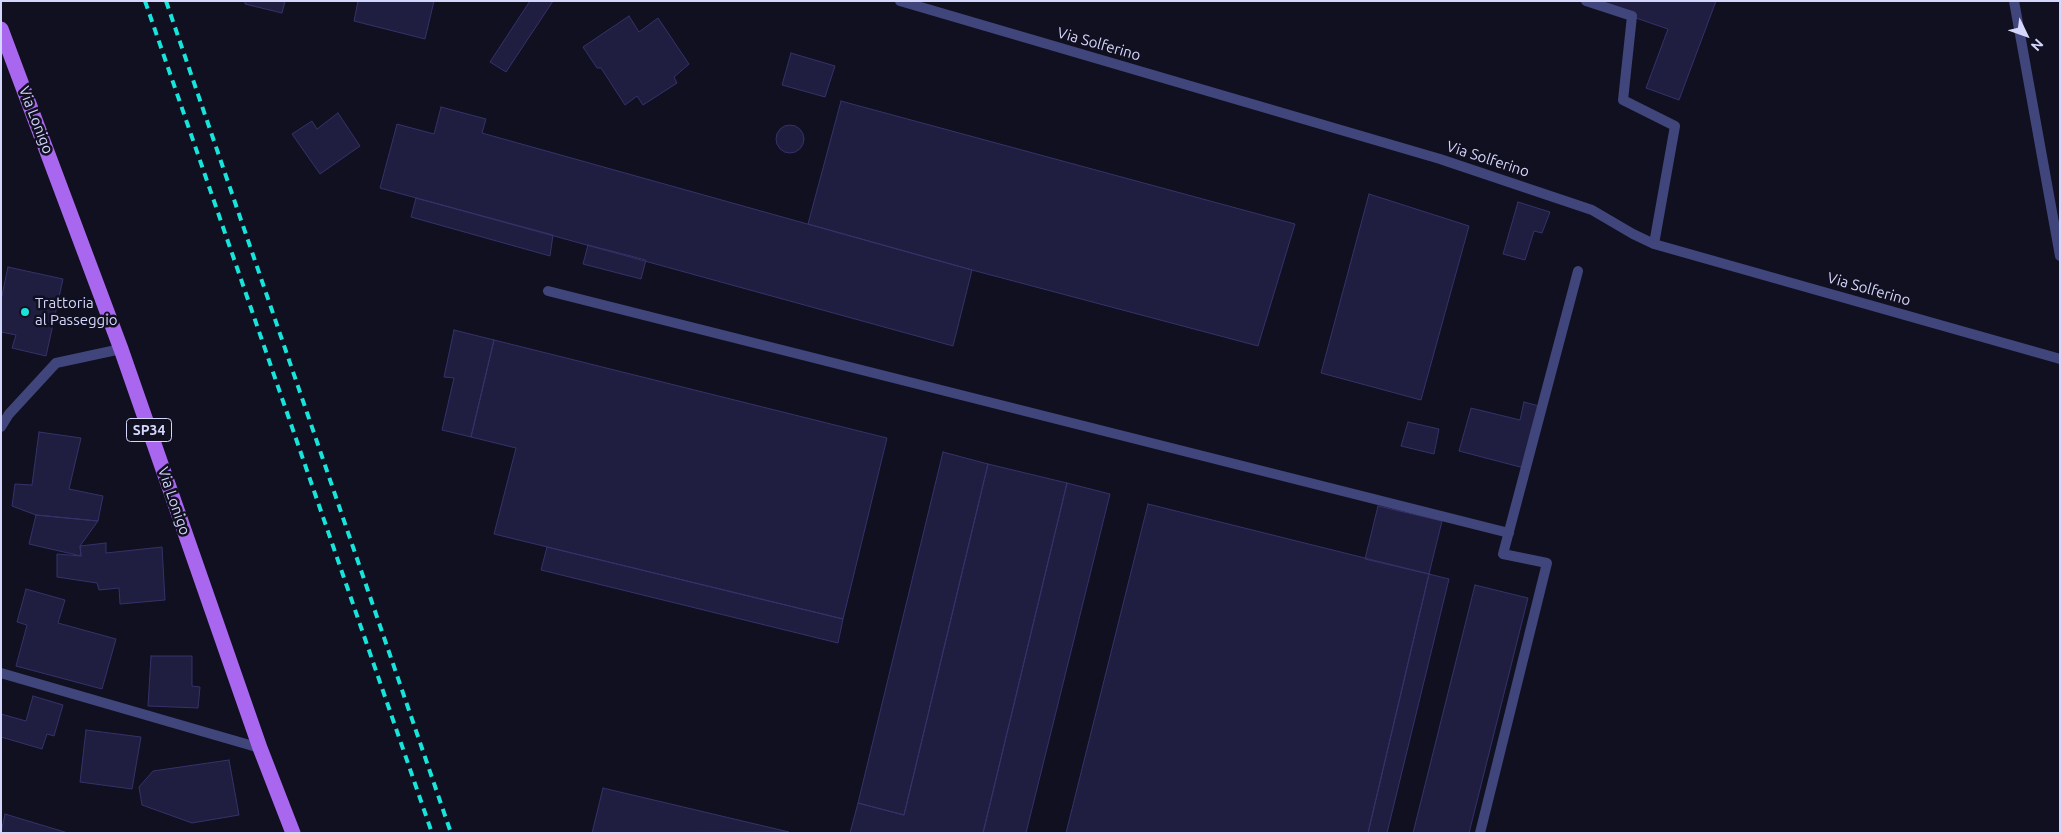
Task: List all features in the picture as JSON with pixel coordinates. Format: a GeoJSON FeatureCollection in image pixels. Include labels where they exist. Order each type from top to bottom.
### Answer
{"type":"FeatureCollection","features":[{"type":"Feature","properties":{"kind":"main road","name":"Via Lonigo"},"geometry":{"type":"LineString","coordinates":[[1,29],[121,349],[260,748],[293,833]]}},
{"type":"Feature","properties":{"kind":"street","name":"Via Solferino"},"geometry":{"type":"LineString","coordinates":[[900,1],[1440,159],[1592,210],[1654,244],[2060,359]]}},
{"type":"Feature","properties":{"kind":"street"},"geometry":{"type":"LineString","coordinates":[[1586,1],[1632,16],[1623,100],[1675,126],[1654,244]]}},
{"type":"Feature","properties":{"kind":"street"},"geometry":{"type":"LineString","coordinates":[[2014,1],[2060,256]]}},
{"type":"Feature","properties":{"kind":"street"},"geometry":{"type":"LineString","coordinates":[[1480,833],[1547,563],[1503,554],[1578,271]]}},
{"type":"Feature","properties":{"kind":"street"},"geometry":{"type":"LineString","coordinates":[[548,291],[1509,532]]}},
{"type":"Feature","properties":{"kind":"street"},"geometry":{"type":"LineString","coordinates":[[1,427],[9,414],[56,363],[121,349]]}},
{"type":"Feature","properties":{"kind":"street"},"geometry":{"type":"LineString","coordinates":[[1,673],[260,748]]}},
{"type":"Feature","properties":{"kind":"building"},"geometry":{"type":"Polygon","coordinates":[[[245,1],[285,1],[282,13],[245,4],[245,1]]]}},
{"type":"Feature","properties":{"kind":"building"},"geometry":{"type":"Polygon","coordinates":[[[358,1],[434,1],[425,39],[354,21],[358,1]]]}},
{"type":"Feature","properties":{"kind":"building"},"geometry":{"type":"Polygon","coordinates":[[[530,1],[553,1],[506,72],[490,62],[530,1]]]}},
{"type":"Feature","properties":{"kind":"building"},"geometry":{"type":"Polygon","coordinates":[[[1586,1],[1716,1],[1679,100],[1646,88],[1668,29],[1586,1]]]}},
{"type":"Feature","properties":{"kind":"building"},"geometry":{"type":"Polygon","coordinates":[[[629,16],[639,32],[658,18],[689,64],[674,77],[677,83],[643,105],[637,96],[625,105],[601,68],[597,68],[583,47],[629,16]]]}},
{"type":"Feature","properties":{"kind":"building"},"geometry":{"type":"Polygon","coordinates":[[[791,53],[835,66],[825,97],[782,85],[791,53]]]}},
{"type":"Feature","properties":{"kind":"building"},"geometry":{"type":"Polygon","coordinates":[[[841,101],[1295,224],[1258,346],[808,224],[841,101]]]}},
{"type":"Feature","properties":{"kind":"building"},"geometry":{"type":"Polygon","coordinates":[[[441,107],[486,119],[482,133],[972,270],[953,346],[380,188],[397,124],[434,134],[441,107]]]}},
{"type":"Feature","properties":{"kind":"building"},"geometry":{"type":"Polygon","coordinates":[[[338,113],[360,146],[320,174],[292,134],[312,121],[317,129],[338,113]]]}},
{"type":"Feature","properties":{"kind":"building"},"geometry":{"type":"Polygon","coordinates":[[[790,125],[800,129],[804,139],[800,149],[790,153],[780,149],[776,139],[780,129],[790,125]]]}},
{"type":"Feature","properties":{"kind":"building"},"geometry":{"type":"Polygon","coordinates":[[[1369,194],[1469,226],[1421,400],[1321,373],[1369,194]]]}},
{"type":"Feature","properties":{"kind":"building"},"geometry":{"type":"Polygon","coordinates":[[[416,198],[553,235],[550,256],[411,217],[416,198]]]}},
{"type":"Feature","properties":{"kind":"building"},"geometry":{"type":"Polygon","coordinates":[[[1518,202],[1550,212],[1542,233],[1534,231],[1525,260],[1503,254],[1518,202]]]}},
{"type":"Feature","properties":{"kind":"building"},"geometry":{"type":"Polygon","coordinates":[[[588,245],[646,260],[641,279],[583,264],[588,245]]]}},
{"type":"Feature","properties":{"kind":"building"},"geometry":{"type":"Polygon","coordinates":[[[8,267],[63,279],[46,356],[12,348],[16,335],[1,332],[1,300],[8,267]]]}},
{"type":"Feature","properties":{"kind":"building"},"geometry":{"type":"Polygon","coordinates":[[[454,330],[494,340],[471,437],[442,430],[454,378],[444,377],[454,330]]]}},
{"type":"Feature","properties":{"kind":"building"},"geometry":{"type":"Polygon","coordinates":[[[494,340],[887,438],[843,619],[494,534],[516,448],[471,437],[494,340]]]}},
{"type":"Feature","properties":{"kind":"building"},"geometry":{"type":"Polygon","coordinates":[[[1524,402],[1539,406],[1524,468],[1459,451],[1471,408],[1520,420],[1524,402]]]}},
{"type":"Feature","properties":{"kind":"building"},"geometry":{"type":"Polygon","coordinates":[[[1408,422],[1439,429],[1434,454],[1401,446],[1408,422]]]}},
{"type":"Feature","properties":{"kind":"building"},"geometry":{"type":"Polygon","coordinates":[[[39,432],[81,438],[69,489],[103,496],[98,521],[36,515],[12,506],[15,484],[32,485],[39,432]]]}},
{"type":"Feature","properties":{"kind":"building"},"geometry":{"type":"Polygon","coordinates":[[[943,452],[988,464],[904,815],[858,803],[943,452]]]}},
{"type":"Feature","properties":{"kind":"building"},"geometry":{"type":"Polygon","coordinates":[[[988,464],[1067,483],[983,833],[850,833],[858,803],[904,815],[988,464]]]}},
{"type":"Feature","properties":{"kind":"building"},"geometry":{"type":"Polygon","coordinates":[[[1067,483],[1110,494],[1026,833],[983,833],[1067,483]]]}},
{"type":"Feature","properties":{"kind":"building"},"geometry":{"type":"Polygon","coordinates":[[[1148,504],[1429,574],[1368,833],[1066,833],[1148,504]]]}},
{"type":"Feature","properties":{"kind":"building"},"geometry":{"type":"Polygon","coordinates":[[[1378,506],[1442,521],[1429,574],[1365,559],[1378,506]]]}},
{"type":"Feature","properties":{"kind":"building"},"geometry":{"type":"Polygon","coordinates":[[[36,515],[98,521],[80,546],[81,556],[29,544],[36,515]]]}},
{"type":"Feature","properties":{"kind":"building"},"geometry":{"type":"Polygon","coordinates":[[[106,543],[106,553],[162,547],[165,600],[120,604],[119,588],[99,590],[97,583],[57,577],[57,554],[81,556],[80,546],[106,543]]]}},
{"type":"Feature","properties":{"kind":"building"},"geometry":{"type":"Polygon","coordinates":[[[547,547],[843,619],[838,643],[541,570],[547,547]]]}},
{"type":"Feature","properties":{"kind":"building"},"geometry":{"type":"Polygon","coordinates":[[[1429,574],[1449,579],[1387,833],[1368,833],[1429,574]]]}},
{"type":"Feature","properties":{"kind":"building"},"geometry":{"type":"Polygon","coordinates":[[[1475,585],[1528,598],[1469,833],[1413,833],[1475,585]]]}},
{"type":"Feature","properties":{"kind":"building"},"geometry":{"type":"Polygon","coordinates":[[[26,589],[65,600],[58,623],[116,639],[102,689],[16,666],[27,625],[17,622],[26,589]]]}},
{"type":"Feature","properties":{"kind":"building"},"geometry":{"type":"Polygon","coordinates":[[[151,656],[192,656],[192,686],[200,687],[198,708],[148,706],[151,656]]]}},
{"type":"Feature","properties":{"kind":"building"},"geometry":{"type":"Polygon","coordinates":[[[33,696],[63,705],[54,736],[47,734],[42,749],[1,737],[1,714],[26,721],[33,696]]]}},
{"type":"Feature","properties":{"kind":"building"},"geometry":{"type":"Polygon","coordinates":[[[86,730],[141,737],[132,789],[80,782],[86,730]]]}},
{"type":"Feature","properties":{"kind":"building"},"geometry":{"type":"Polygon","coordinates":[[[229,760],[239,815],[192,823],[142,805],[139,787],[153,771],[229,760]]]}},
{"type":"Feature","properties":{"kind":"building"},"geometry":{"type":"Polygon","coordinates":[[[603,788],[789,832],[592,833],[603,788]]]}},
{"type":"Feature","properties":{"kind":"building"},"geometry":{"type":"Polygon","coordinates":[[[5,814],[68,833],[1,833],[5,814]]]}},
{"type":"Feature","properties":{"kind":"railway"},"geometry":{"type":"LineString","coordinates":[[145,1],[432,833]]}},
{"type":"Feature","properties":{"kind":"railway"},"geometry":{"type":"LineString","coordinates":[[166,1],[451,833]]}},
{"type":"Feature","properties":{"kind":"place","name":"Trattoria al Passeggio"},"geometry":{"type":"Point","coordinates":[25,312]}}]}
